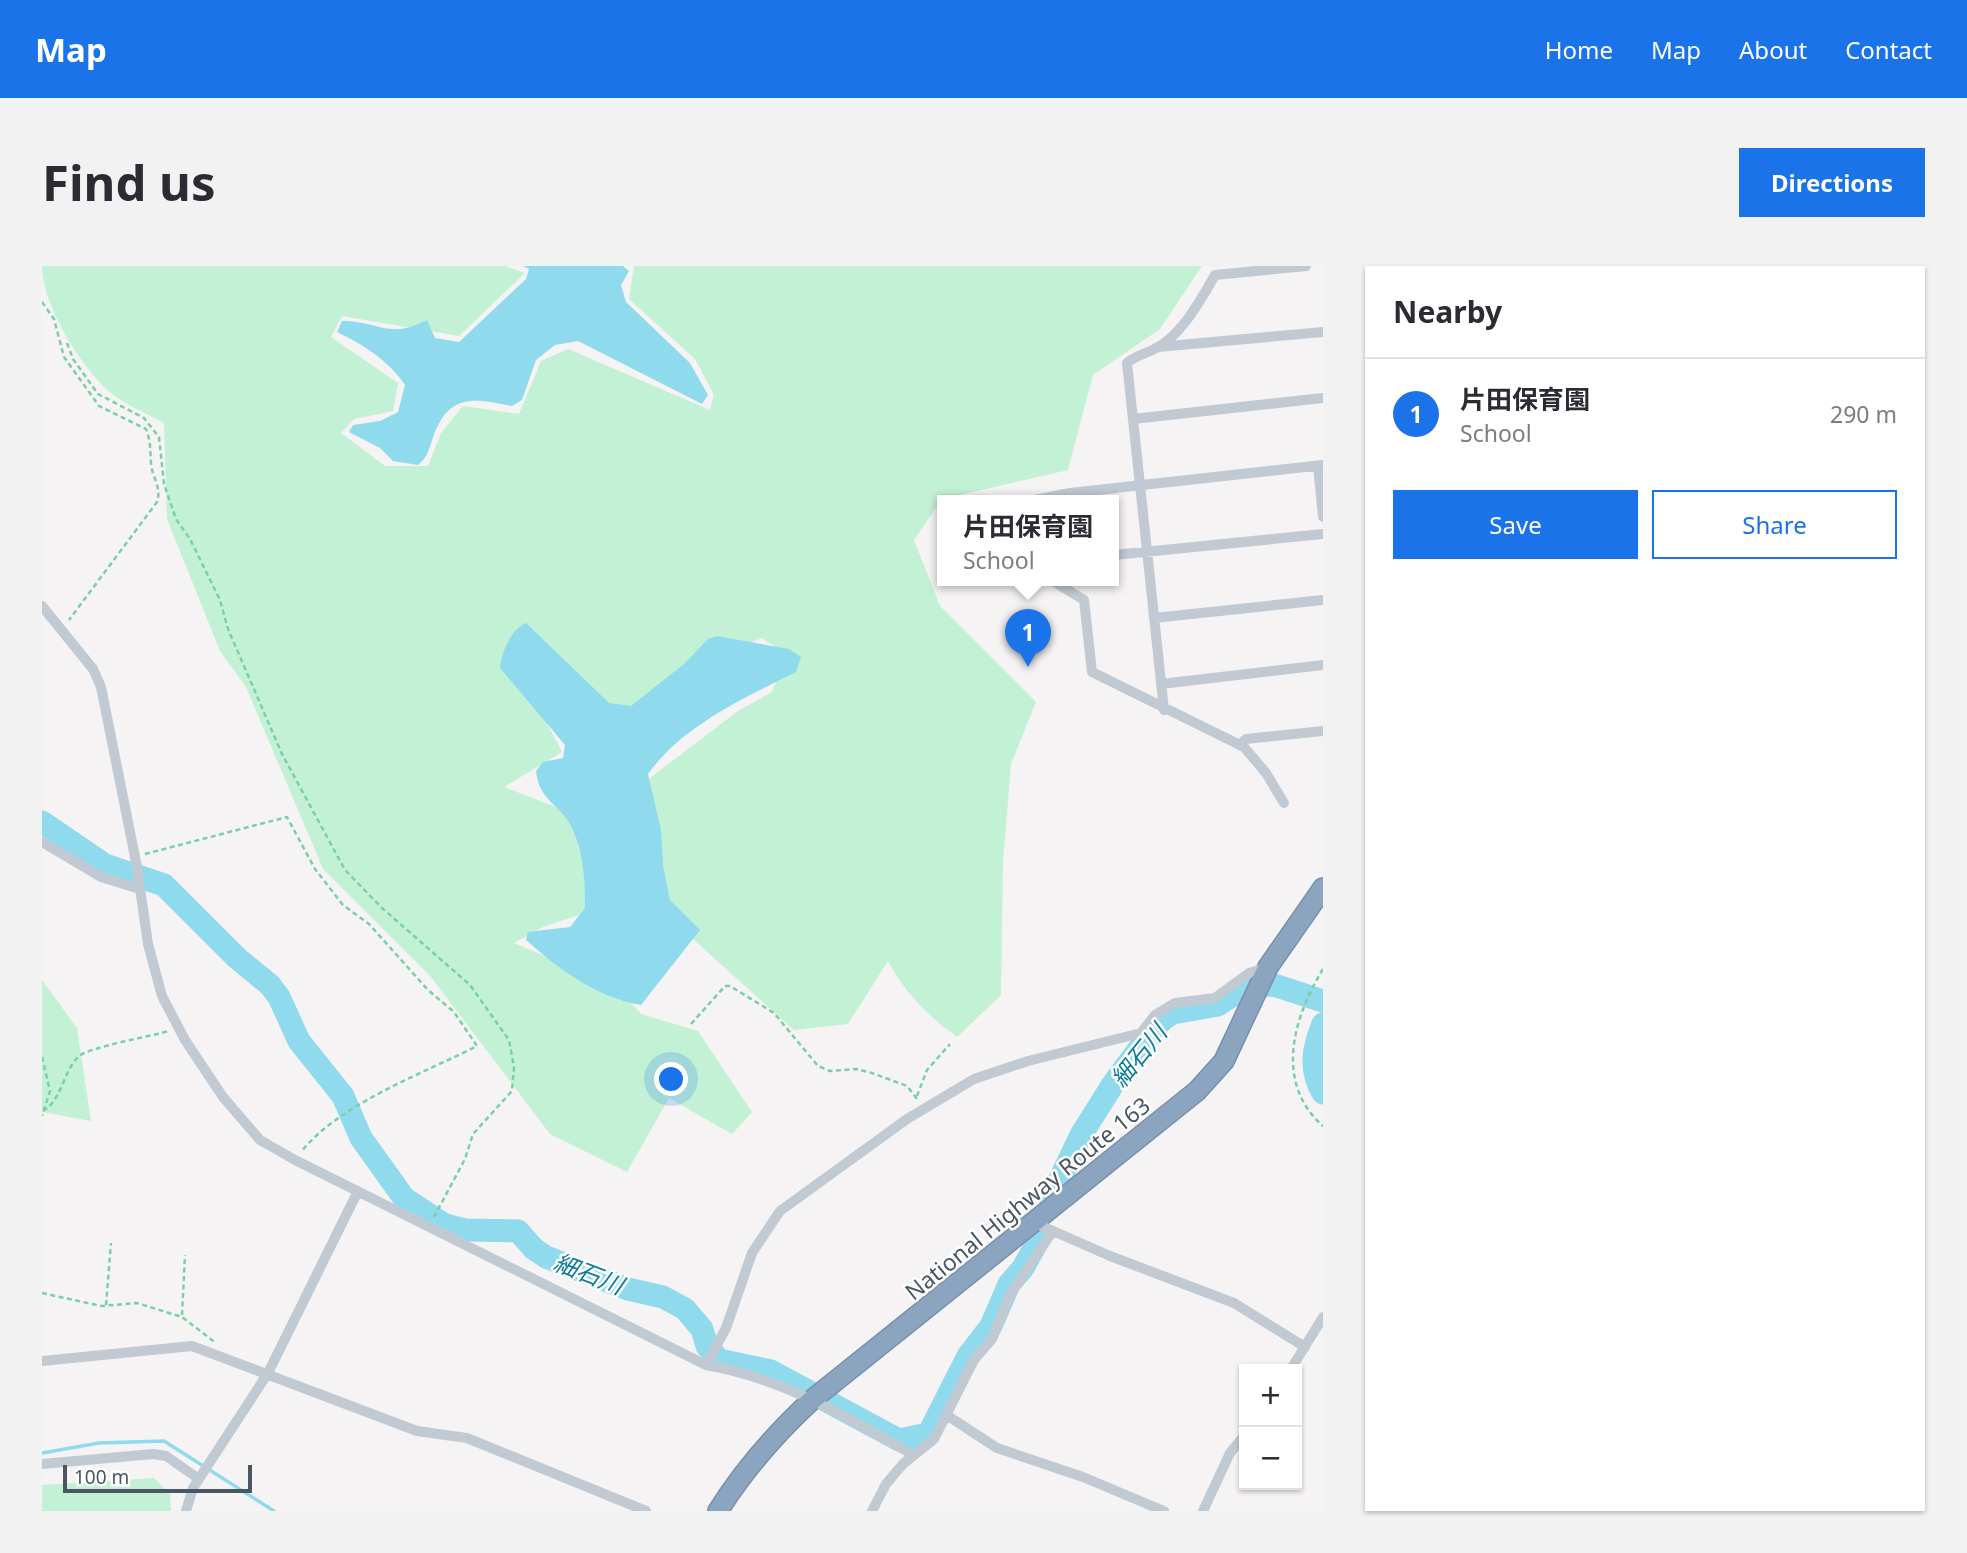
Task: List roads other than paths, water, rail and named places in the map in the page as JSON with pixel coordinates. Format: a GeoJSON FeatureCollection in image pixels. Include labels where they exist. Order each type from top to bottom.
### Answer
{"type":"FeatureCollection","features":[{"type":"Feature","properties":{"kind":"highway","name":"National Highway Route 163"},"geometry":{"type":"LineString","coordinates":[[718,1511],[744,1470],[774,1435],[813,1399],[1044,1227],[1217,1071],[1231,1050],[1266,971],[1323,888]]}},
{"type":"Feature","properties":{"kind":"street"},"geometry":{"type":"LineString","coordinates":[[1158,347],[1193,312],[1215,275],[1306,266]]}},
{"type":"Feature","properties":{"kind":"street"},"geometry":{"type":"LineString","coordinates":[[1164,710],[1127,363],[1136,355],[1158,347],[1323,332]]}},
{"type":"Feature","properties":{"kind":"street"},"geometry":{"type":"LineString","coordinates":[[1133,419],[1323,398]]}},
{"type":"Feature","properties":{"kind":"street"},"geometry":{"type":"LineString","coordinates":[[1071,495],[1320,465],[1323,517]]}},
{"type":"Feature","properties":{"kind":"street"},"geometry":{"type":"LineString","coordinates":[[1119,555],[1323,534]]}},
{"type":"Feature","properties":{"kind":"street"},"geometry":{"type":"LineString","coordinates":[[1061,586],[1084,600],[1092,671],[1164,710],[1239,745],[1266,773],[1284,803]]}},
{"type":"Feature","properties":{"kind":"street"},"geometry":{"type":"LineString","coordinates":[[1154,618],[1323,600]]}},
{"type":"Feature","properties":{"kind":"street"},"geometry":{"type":"LineString","coordinates":[[42,606],[63,628],[93,670],[101,687],[136,862],[155,976],[179,1029],[205,1072],[260,1140],[295,1160],[707,1363],[757,1375],[813,1399],[912,1454]]}},
{"type":"Feature","properties":{"kind":"street"},"geometry":{"type":"LineString","coordinates":[[1161,684],[1323,665]]}},
{"type":"Feature","properties":{"kind":"street"},"geometry":{"type":"LineString","coordinates":[[1239,745],[1246,739],[1323,731]]}},
{"type":"Feature","properties":{"kind":"street"},"geometry":{"type":"LineString","coordinates":[[42,842],[101,877],[140,887]]}},
{"type":"Feature","properties":{"kind":"street"},"geometry":{"type":"LineString","coordinates":[[707,1363],[726,1328],[742,1275],[774,1218],[921,1111],[988,1073],[1142,1033],[1155,1015],[1165,1008],[1187,1000],[1215,998],[1248,973],[1266,971]]}},
{"type":"Feature","properties":{"kind":"street"},"geometry":{"type":"LineString","coordinates":[[187,1511],[201,1477],[268,1373],[358,1191]]}},
{"type":"Feature","properties":{"kind":"street"},"geometry":{"type":"LineString","coordinates":[[872,1511],[886,1484],[912,1454],[934,1439],[948,1416],[974,1360],[992,1339],[1010,1295],[1044,1227],[1234,1303],[1305,1347]]}},
{"type":"Feature","properties":{"kind":"street"},"geometry":{"type":"LineString","coordinates":[[1294,1364],[1323,1317]]}},
{"type":"Feature","properties":{"kind":"street"},"geometry":{"type":"LineString","coordinates":[[42,1361],[185,1346],[268,1373],[417,1431],[467,1438],[646,1511]]}},
{"type":"Feature","properties":{"kind":"street"},"geometry":{"type":"LineString","coordinates":[[948,1416],[996,1448],[1095,1482],[1164,1511]]}},
{"type":"Feature","properties":{"kind":"street"},"geometry":{"type":"LineString","coordinates":[[1203,1511],[1230,1453],[1239,1442]]}},
{"type":"Feature","properties":{"kind":"street"},"geometry":{"type":"LineString","coordinates":[[42,1464],[97,1456],[153,1454],[166,1456],[201,1477]]}},
{"type":"Feature","properties":{"kind":"water"},"geometry":{"type":"Polygon","coordinates":[[[523,266],[623,266],[629,271],[621,285],[626,302],[690,363],[708,395],[702,404],[578,341],[555,345],[536,360],[522,400],[512,406],[474,401],[464,402],[447,412],[439,423],[428,452],[418,465],[393,461],[380,448],[349,432],[353,425],[380,421],[398,412],[405,385],[375,354],[337,332],[342,321],[403,329],[427,320],[435,338],[459,342],[526,279],[529,269],[523,266]]]}},
{"type":"Feature","properties":{"kind":"water"},"geometry":{"type":"Polygon","coordinates":[[[526,623],[609,703],[631,706],[684,664],[708,639],[717,636],[789,649],[801,657],[796,672],[696,727],[662,757],[648,774],[661,830],[663,865],[670,900],[700,930],[641,1005],[609,996],[579,981],[526,940],[528,932],[570,927],[585,908],[585,887],[579,848],[572,828],[541,790],[536,771],[543,762],[563,758],[565,745],[500,668],[508,642],[516,630],[526,623]]]}},
{"type":"Feature","properties":{"kind":"waterway","name":"細石川"},"geometry":{"type":"LineString","coordinates":[[42,822],[105,865],[164,885],[237,958],[270,985],[279,997],[299,1041],[343,1096],[361,1138],[404,1198],[445,1225],[465,1230],[518,1231],[534,1249],[546,1257],[628,1289],[663,1297],[685,1309],[702,1329],[707,1346],[719,1360],[771,1371],[899,1440],[928,1434],[968,1356],[991,1326],[1009,1284],[1023,1268],[1039,1239]]}},
{"type":"Feature","properties":{"kind":"waterway","name":"細石川"},"geometry":{"type":"LineString","coordinates":[[1050,1200],[1081,1135],[1115,1081],[1155,1027],[1165,1018],[1173,1013],[1218,1005],[1247,986],[1274,985],[1323,1001]]}},
{"type":"Feature","properties":{"kind":"waterway"},"geometry":{"type":"LineString","coordinates":[[1323,1024],[1314,1059],[1316,1076],[1323,1093]]}},
{"type":"Feature","properties":{"kind":"waterway"},"geometry":{"type":"LineString","coordinates":[[42,1453],[99,1443],[164,1441],[274,1511]]}},
{"type":"Feature","properties":{"kind":"place","name":"片田保育園"},"geometry":{"type":"Point","coordinates":[1028,667]}}]}
